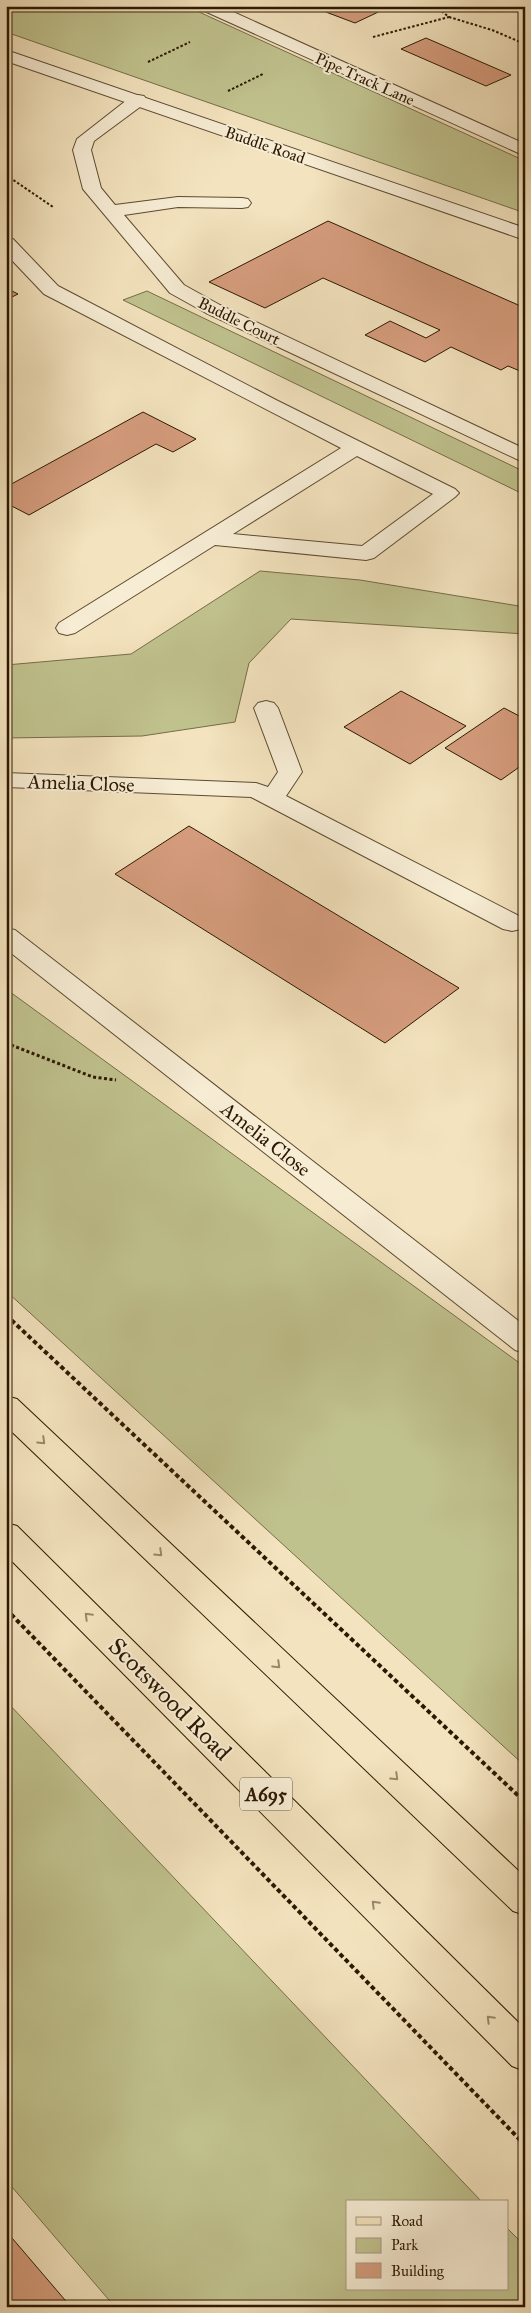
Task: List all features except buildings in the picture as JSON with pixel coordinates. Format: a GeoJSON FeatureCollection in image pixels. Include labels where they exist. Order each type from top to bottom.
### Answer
{"type":"FeatureCollection","features":[{"type":"Feature","properties":{"kind":"main road"},"geometry":{"type":"LineString","coordinates":[[6,1407],[525,1900]]}},
{"type":"Feature","properties":{"kind":"main road","name":"Scotswood Road"},"geometry":{"type":"LineString","coordinates":[[6,1535],[525,2054]]}},
{"type":"Feature","properties":{"kind":"street","name":"Pipe Track Lane"},"geometry":{"type":"LineString","coordinates":[[206,6],[525,151]]}},
{"type":"Feature","properties":{"kind":"street","name":"Buddle Road"},"geometry":{"type":"LineString","coordinates":[[6,55],[525,234]]}},
{"type":"Feature","properties":{"kind":"street","name":"Buddle Court"},"geometry":{"type":"LineString","coordinates":[[138,100],[86,139],[82,150],[92,189],[178,289],[212,309],[525,457]]}},
{"type":"Feature","properties":{"kind":"street"},"geometry":{"type":"LineString","coordinates":[[111,211],[178,202],[242,203]]}},
{"type":"Feature","properties":{"kind":"street"},"geometry":{"type":"LineString","coordinates":[[6,243],[51,290],[356,448],[448,493],[366,552],[211,538]]}},
{"type":"Feature","properties":{"kind":"street"},"geometry":{"type":"LineString","coordinates":[[67,628],[356,448]]}},
{"type":"Feature","properties":{"kind":"street"},"geometry":{"type":"LineString","coordinates":[[266,708],[290,772],[272,799]]}},
{"type":"Feature","properties":{"kind":"street","name":"Amelia Close"},"geometry":{"type":"LineString","coordinates":[[6,780],[256,790],[512,923]]}},
{"type":"Feature","properties":{"kind":"street","name":"Amelia Close"},"geometry":{"type":"LineString","coordinates":[[6,936],[525,1342]]}},
{"type":"Feature","properties":{"kind":"path"},"geometry":{"type":"LineString","coordinates":[[435,6],[449,17],[492,30],[525,44]]}},
{"type":"Feature","properties":{"kind":"path"},"geometry":{"type":"LineString","coordinates":[[178,114],[308,53],[449,17]]}},
{"type":"Feature","properties":{"kind":"path"},"geometry":{"type":"LineString","coordinates":[[6,1042],[93,1077],[122,1081]]}},
{"type":"Feature","properties":{"kind":"path"},"geometry":{"type":"LineString","coordinates":[[6,1316],[525,1802]]}},
{"type":"Feature","properties":{"kind":"path"},"geometry":{"type":"LineString","coordinates":[[6,1609],[525,2145]]}},
{"type":"Feature","properties":{"kind":"green space"},"geometry":{"type":"Polygon","coordinates":[[[6,6],[186,6],[525,161],[525,213],[6,32],[6,6]]]}},
{"type":"Feature","properties":{"kind":"green space"},"geometry":{"type":"Polygon","coordinates":[[[147,291],[525,472],[525,495],[123,300],[147,291]]]}},
{"type":"Feature","properties":{"kind":"green space"},"geometry":{"type":"Polygon","coordinates":[[[260,571],[360,580],[525,607],[525,634],[291,619],[249,663],[235,722],[142,736],[6,738],[6,665],[131,654],[260,571]]]}},
{"type":"Feature","properties":{"kind":"green space"},"geometry":{"type":"Polygon","coordinates":[[[6,989],[525,1367],[525,1766],[6,1291],[6,989]]]}},
{"type":"Feature","properties":{"kind":"green space"},"geometry":{"type":"Polygon","coordinates":[[[6,1701],[480,2200],[346,2200],[346,2290],[508,2290],[508,2229],[525,2246],[525,2307],[115,2307],[6,2180],[6,1701]]]}}]}
